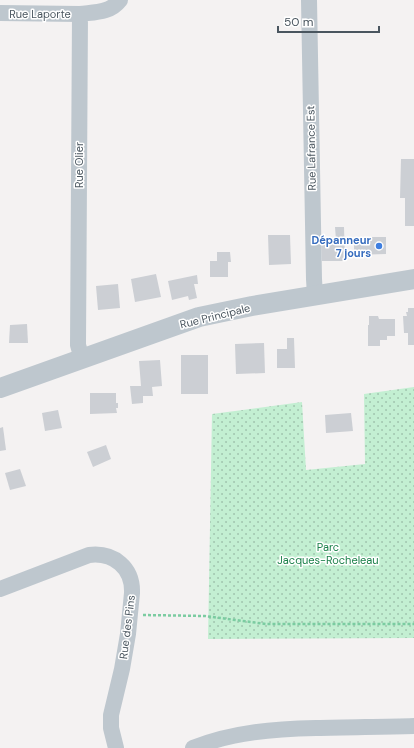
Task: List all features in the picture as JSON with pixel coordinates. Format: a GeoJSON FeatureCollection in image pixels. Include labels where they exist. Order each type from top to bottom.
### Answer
{"type":"FeatureCollection","features":[{"type":"Feature","properties":{"kind":"street"},"geometry":{"type":"LineString","coordinates":[[80,14],[105,11],[114,6],[120,0]]}},
{"type":"Feature","properties":{"kind":"street","name":"Rue Lafrance Est"},"geometry":{"type":"LineString","coordinates":[[309,0],[315,295]]}},
{"type":"Feature","properties":{"kind":"street","name":"Rue Laporte"},"geometry":{"type":"LineString","coordinates":[[0,13],[80,14]]}},
{"type":"Feature","properties":{"kind":"street","name":"Rue Olier"},"geometry":{"type":"LineString","coordinates":[[80,14],[78,345],[82,359]]}},
{"type":"Feature","properties":{"kind":"street","name":"Rue Principale"},"geometry":{"type":"LineString","coordinates":[[0,388],[199,317],[315,295],[414,279]]}},
{"type":"Feature","properties":{"kind":"street","name":"Rue des Pins"},"geometry":{"type":"LineString","coordinates":[[0,589],[89,555],[99,554],[109,556],[126,569],[130,578],[132,593],[128,634],[111,715],[111,728],[116,748]]}},
{"type":"Feature","properties":{"kind":"street"},"geometry":{"type":"LineString","coordinates":[[193,748],[227,737],[254,732],[299,728],[414,726]]}},
{"type":"Feature","properties":{"kind":"path"},"geometry":{"type":"LineString","coordinates":[[143,615],[205,616],[266,624],[414,624]]}},
{"type":"Feature","properties":{"kind":"green space","name":"Parc Jacques-Rocheleau"},"geometry":{"type":"Polygon","coordinates":[[[414,387],[414,638],[208,639],[212,414],[302,402],[306,470],[365,464],[364,394],[414,387]]]}},
{"type":"Feature","properties":{"kind":"building"},"geometry":{"type":"Polygon","coordinates":[[[401,159],[414,159],[414,226],[405,226],[405,198],[400,198],[401,159]]]}},
{"type":"Feature","properties":{"kind":"building"},"geometry":{"type":"Polygon","coordinates":[[[335,227],[344,227],[345,261],[322,261],[321,241],[336,240],[335,227]]]}},
{"type":"Feature","properties":{"kind":"building"},"geometry":{"type":"Polygon","coordinates":[[[268,235],[290,235],[291,264],[269,265],[268,235]]]}},
{"type":"Feature","properties":{"kind":"building"},"geometry":{"type":"Polygon","coordinates":[[[386,237],[386,254],[354,255],[354,238],[386,237]]]}},
{"type":"Feature","properties":{"kind":"building"},"geometry":{"type":"Polygon","coordinates":[[[217,252],[230,252],[231,262],[228,262],[228,277],[210,277],[210,261],[217,261],[217,252]]]}},
{"type":"Feature","properties":{"kind":"building"},"geometry":{"type":"Polygon","coordinates":[[[156,274],[161,297],[135,302],[131,279],[156,274]]]}},
{"type":"Feature","properties":{"kind":"building"},"geometry":{"type":"Polygon","coordinates":[[[197,275],[198,284],[194,284],[197,298],[189,300],[188,296],[172,300],[168,281],[197,275]]]}},
{"type":"Feature","properties":{"kind":"building"},"geometry":{"type":"Polygon","coordinates":[[[118,284],[120,308],[98,310],[96,286],[118,284]]]}},
{"type":"Feature","properties":{"kind":"building"},"geometry":{"type":"Polygon","coordinates":[[[408,308],[414,308],[414,345],[408,345],[408,333],[404,333],[403,316],[407,316],[406,312],[408,312],[408,308]]]}},
{"type":"Feature","properties":{"kind":"building"},"geometry":{"type":"Polygon","coordinates":[[[369,316],[378,316],[379,319],[395,319],[395,336],[387,336],[387,340],[380,340],[380,346],[368,346],[369,316]]]}},
{"type":"Feature","properties":{"kind":"building"},"geometry":{"type":"Polygon","coordinates":[[[27,324],[28,343],[9,343],[10,325],[27,324]]]}},
{"type":"Feature","properties":{"kind":"building"},"geometry":{"type":"Polygon","coordinates":[[[287,338],[294,338],[295,368],[277,368],[277,349],[287,349],[287,338]]]}},
{"type":"Feature","properties":{"kind":"building"},"geometry":{"type":"Polygon","coordinates":[[[264,343],[265,373],[236,374],[235,344],[264,343]]]}},
{"type":"Feature","properties":{"kind":"building"},"geometry":{"type":"Polygon","coordinates":[[[181,355],[208,355],[208,394],[181,394],[181,355]]]}},
{"type":"Feature","properties":{"kind":"building"},"geometry":{"type":"Polygon","coordinates":[[[160,360],[162,386],[152,387],[153,396],[143,396],[143,403],[132,404],[130,386],[141,386],[139,361],[160,360]]]}},
{"type":"Feature","properties":{"kind":"building"},"geometry":{"type":"Polygon","coordinates":[[[90,393],[116,393],[116,403],[118,403],[118,408],[116,408],[117,413],[90,414],[90,393]]]}},
{"type":"Feature","properties":{"kind":"building"},"geometry":{"type":"Polygon","coordinates":[[[58,410],[62,428],[45,431],[42,413],[58,410]]]}},
{"type":"Feature","properties":{"kind":"building"},"geometry":{"type":"Polygon","coordinates":[[[351,413],[353,431],[326,433],[325,415],[351,413]]]}},
{"type":"Feature","properties":{"kind":"building"},"geometry":{"type":"Polygon","coordinates":[[[3,427],[6,450],[0,451],[0,428],[3,427]]]}},
{"type":"Feature","properties":{"kind":"building"},"geometry":{"type":"Polygon","coordinates":[[[106,445],[111,459],[93,467],[87,452],[106,445]]]}},
{"type":"Feature","properties":{"kind":"building"},"geometry":{"type":"Polygon","coordinates":[[[20,469],[26,486],[10,490],[5,473],[20,469]]]}},
{"type":"Feature","properties":{"kind":"place","name":"Dépanneur 7 jours"},"geometry":{"type":"Point","coordinates":[379,246]}}]}
